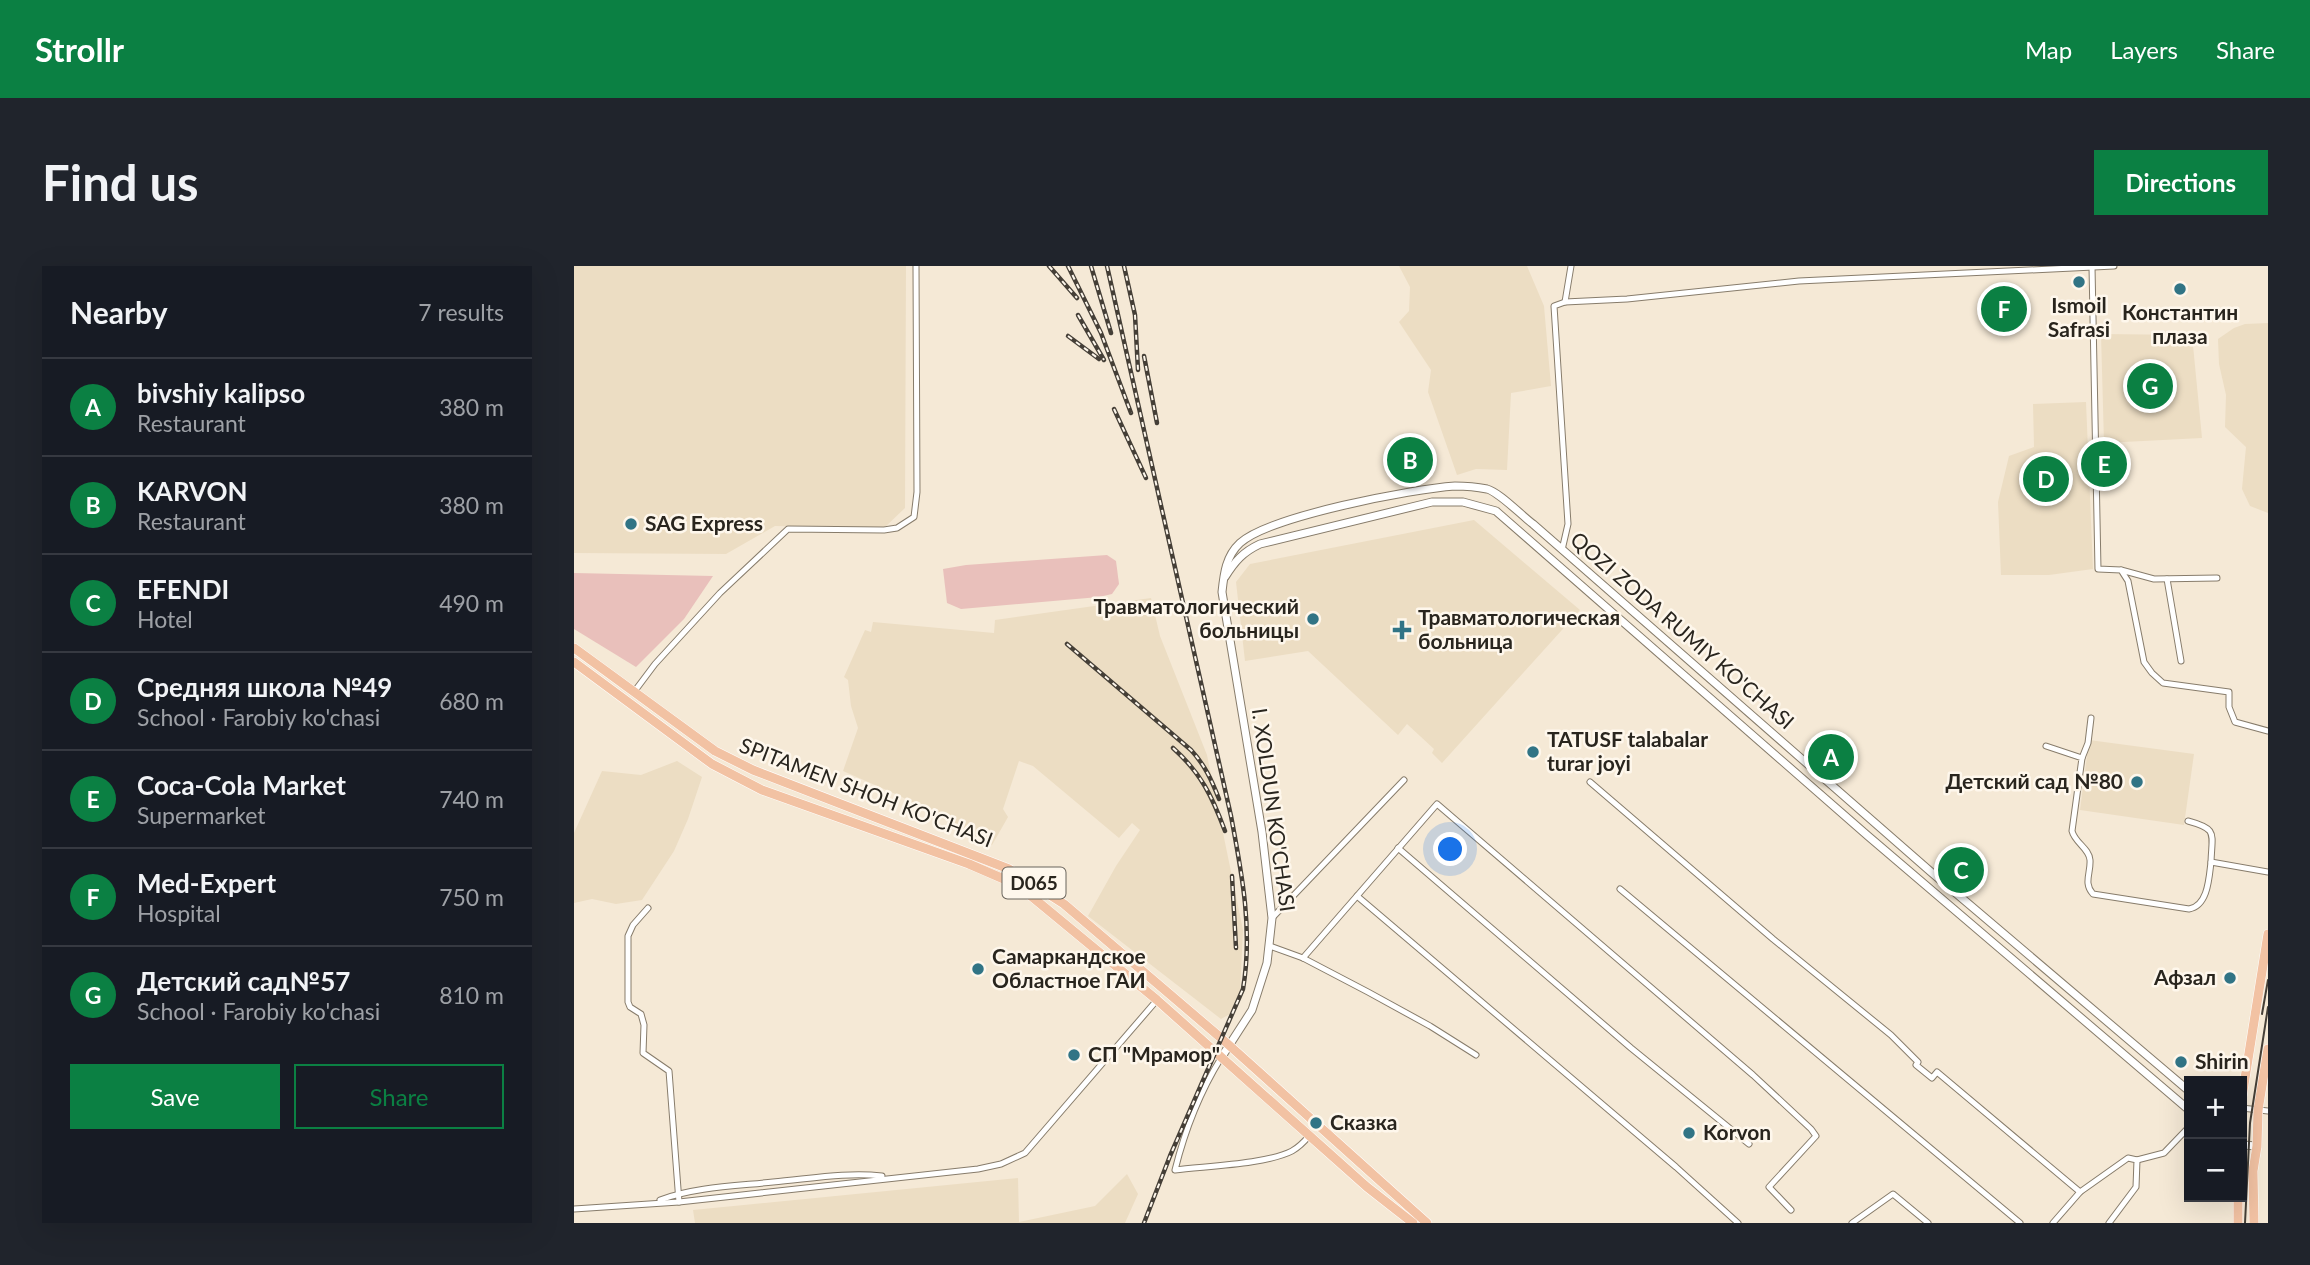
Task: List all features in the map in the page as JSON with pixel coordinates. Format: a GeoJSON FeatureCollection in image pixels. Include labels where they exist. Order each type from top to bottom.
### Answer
{"type":"FeatureCollection","features":[{"type":"Feature","properties":{"kind":"main road","name":"SPITAMEN SHOH KO'CHASI"},"geometry":{"type":"LineString","coordinates":[[574,648],[715,751],[753,770],[1009,869],[1065,904],[1230,1046],[1427,1223]]}},
{"type":"Feature","properties":{"kind":"main road","name":"SPITAMEN SHOH KO'CHASI"},"geometry":{"type":"LineString","coordinates":[[574,662],[673,737],[712,764],[742,780],[762,790],[969,864],[1006,880],[1031,896],[1157,1000],[1367,1187],[1413,1223]]}},
{"type":"Feature","properties":{"kind":"main road"},"geometry":{"type":"LineString","coordinates":[[2245,1076],[2268,934]]}},
{"type":"Feature","properties":{"kind":"main road"},"geometry":{"type":"LineString","coordinates":[[2254,1223],[2253,1171],[2263,1110],[2268,1049]]}},
{"type":"Feature","properties":{"kind":"main road"},"geometry":{"type":"LineString","coordinates":[[2238,1202],[2238,1223]]}},
{"type":"Feature","properties":{"kind":"street"},"geometry":{"type":"LineString","coordinates":[[634,692],[655,664],[720,593],[788,529],[884,530],[897,528],[914,517],[917,492],[916,266]]}},
{"type":"Feature","properties":{"kind":"street"},"geometry":{"type":"LineString","coordinates":[[1565,302],[1570,266]]}},
{"type":"Feature","properties":{"kind":"street"},"geometry":{"type":"LineString","coordinates":[[1562,550],[1568,524],[1554,306],[1565,302],[1628,299],[1851,277],[2114,266]]}},
{"type":"Feature","properties":{"kind":"street"},"geometry":{"type":"LineString","coordinates":[[2092,267],[2098,569],[2121,570],[2154,579],[2217,578]]}},
{"type":"Feature","properties":{"kind":"street","name":"QOZI ZODA RUMIY KO'CHASI"},"geometry":{"type":"LineString","coordinates":[[1229,558],[1246,538],[1282,521],[1372,500],[1457,486],[1490,489],[1930,872],[2184,1087]]}},
{"type":"Feature","properties":{"kind":"street","name":"QOZI ZODA RUMIY KO'CHASI"},"geometry":{"type":"LineString","coordinates":[[1223,581],[1238,557],[1244,551],[1260,544],[1432,502],[1463,502],[1496,511],[1868,836],[2184,1106]]}},
{"type":"Feature","properties":{"kind":"street","name":"I. XOLDUN KO'CHASI"},"geometry":{"type":"LineString","coordinates":[[1221,1058],[1252,1010],[1270,946],[1272,918],[1262,832],[1222,592],[1224,568],[1229,558]]}},
{"type":"Feature","properties":{"kind":"street"},"geometry":{"type":"LineString","coordinates":[[2121,570],[2128,581],[2144,662],[2152,673],[2164,682],[2229,692],[2229,707],[2235,722],[2268,731]]}},
{"type":"Feature","properties":{"kind":"street"},"geometry":{"type":"LineString","coordinates":[[2167,579],[2181,661]]}},
{"type":"Feature","properties":{"kind":"street"},"geometry":{"type":"LineString","coordinates":[[2091,718],[2088,743],[2082,758],[2072,831],[2074,839],[2090,859],[2088,889],[2093,894],[2197,908],[2203,903],[2211,862],[2212,834],[2206,826],[2188,821]]}},
{"type":"Feature","properties":{"kind":"street"},"geometry":{"type":"LineString","coordinates":[[2046,746],[2082,758]]}},
{"type":"Feature","properties":{"kind":"street"},"geometry":{"type":"LineString","coordinates":[[1272,918],[1404,780]]}},
{"type":"Feature","properties":{"kind":"street"},"geometry":{"type":"LineString","coordinates":[[1590,782],[1773,939],[1891,1035],[1918,1062],[1916,1065],[1933,1078],[1937,1072],[2080,1192]]}},
{"type":"Feature","properties":{"kind":"street"},"geometry":{"type":"LineString","coordinates":[[1303,958],[1437,804],[1753,1075],[1816,1136],[1769,1187],[1791,1210]]}},
{"type":"Feature","properties":{"kind":"street"},"geometry":{"type":"LineString","coordinates":[[1398,848],[1631,1048],[1749,1144]]}},
{"type":"Feature","properties":{"kind":"street"},"geometry":{"type":"LineString","coordinates":[[2211,862],[2268,872]]}},
{"type":"Feature","properties":{"kind":"street"},"geometry":{"type":"LineString","coordinates":[[1620,889],[2020,1223]]}},
{"type":"Feature","properties":{"kind":"street"},"geometry":{"type":"LineString","coordinates":[[1357,896],[1676,1167],[1738,1223]]}},
{"type":"Feature","properties":{"kind":"street"},"geometry":{"type":"LineString","coordinates":[[648,908],[629,930],[628,1002],[630,1007],[641,1014],[644,1025],[643,1053],[669,1071],[679,1198]]}},
{"type":"Feature","properties":{"kind":"street"},"geometry":{"type":"LineString","coordinates":[[1270,946],[1303,958],[1430,1026],[1476,1055]]}},
{"type":"Feature","properties":{"kind":"street"},"geometry":{"type":"LineString","coordinates":[[574,1209],[655,1202],[758,1183],[844,1175],[892,1177],[978,1169],[1001,1164],[1025,1153],[1157,1000]]}},
{"type":"Feature","properties":{"kind":"street"},"geometry":{"type":"LineString","coordinates":[[1221,1058],[1208,1080],[1182,1141],[1175,1170],[1244,1162],[1289,1153],[1310,1135]]}},
{"type":"Feature","properties":{"kind":"street"},"geometry":{"type":"LineString","coordinates":[[2053,1223],[2080,1192],[2128,1158],[2137,1160],[2164,1153],[2184,1132]]}},
{"type":"Feature","properties":{"kind":"street"},"geometry":{"type":"LineString","coordinates":[[2247,1145],[2257,1146]]}},
{"type":"Feature","properties":{"kind":"street"},"geometry":{"type":"LineString","coordinates":[[2109,1223],[2136,1187],[2137,1160]]}},
{"type":"Feature","properties":{"kind":"street"},"geometry":{"type":"LineString","coordinates":[[1852,1223],[1893,1194],[1928,1223]]}},
{"type":"Feature","properties":{"kind":"shaded area"},"geometry":{"type":"Polygon","coordinates":[[[574,266],[906,266],[905,508],[884,528],[775,526],[726,554],[574,553],[574,266]]]}},
{"type":"Feature","properties":{"kind":"shaded area"},"geometry":{"type":"Polygon","coordinates":[[[1399,266],[1527,266],[1544,306],[1551,386],[1511,393],[1507,470],[1476,469],[1457,475],[1428,392],[1431,370],[1399,322],[1409,311],[1410,287],[1399,266]]]}},
{"type":"Feature","properties":{"kind":"shaded area"},"geometry":{"type":"Polygon","coordinates":[[[2268,323],[2268,513],[2250,506],[2242,489],[2246,447],[2225,427],[2226,395],[2219,364],[2218,339],[2245,324],[2268,323]]]}},
{"type":"Feature","properties":{"kind":"shaded area"},"geometry":{"type":"Polygon","coordinates":[[[2101,334],[2192,335],[2202,438],[2104,443],[2101,334]]]}},
{"type":"Feature","properties":{"kind":"shaded area"},"geometry":{"type":"Polygon","coordinates":[[[2086,402],[2093,569],[2049,575],[2001,575],[1998,502],[2009,456],[2034,447],[2033,404],[2086,402]]]}},
{"type":"Feature","properties":{"kind":"shaded area","name":"Травматологическая больница"},"geometry":{"type":"Polygon","coordinates":[[[1474,520],[1580,610],[1442,763],[1432,753],[1434,749],[1407,724],[1398,735],[1308,651],[1245,661],[1236,582],[1250,564],[1474,520]]]}},
{"type":"Feature","properties":{"kind":"shaded area"},"geometry":{"type":"Polygon","coordinates":[[[1107,555],[1116,561],[1119,584],[1112,594],[961,609],[947,603],[943,569],[1107,555]]]}},
{"type":"Feature","properties":{"kind":"shaded area"},"geometry":{"type":"Polygon","coordinates":[[[574,573],[713,576],[684,619],[636,667],[574,629],[574,573]]]}},
{"type":"Feature","properties":{"kind":"shaded area"},"geometry":{"type":"Polygon","coordinates":[[[1151,598],[1160,636],[1207,755],[1243,930],[1240,993],[1230,1014],[1221,1019],[1088,916],[1140,830],[1132,823],[1119,838],[1033,766],[1019,761],[1003,809],[1008,817],[992,845],[900,796],[843,771],[858,728],[851,706],[848,680],[844,677],[865,630],[871,632],[873,622],[994,633],[995,620],[1151,598]]]}},
{"type":"Feature","properties":{"kind":"shaded area","name":"Детский сад №80"},"geometry":{"type":"Polygon","coordinates":[[[2089,740],[2194,754],[2184,825],[2080,810],[2089,740]]]}},
{"type":"Feature","properties":{"kind":"shaded area"},"geometry":{"type":"Polygon","coordinates":[[[677,761],[702,777],[674,851],[642,900],[616,904],[592,899],[574,903],[574,833],[602,771],[641,775],[677,761]]]}},
{"type":"Feature","properties":{"kind":"shaded area"},"geometry":{"type":"Polygon","coordinates":[[[1127,1174],[1138,1194],[1125,1223],[695,1223],[693,1210],[1018,1178],[1019,1222],[1095,1206],[1127,1174]]]}},
{"type":"Feature","properties":{"kind":"tram line"},"geometry":{"type":"LineString","coordinates":[[2262,1014],[2268,980]]}},
{"type":"Feature","properties":{"kind":"tram line"},"geometry":{"type":"LineString","coordinates":[[2245,1223],[2250,1123],[2268,1007]]}},
{"type":"Feature","properties":{"kind":"railway"},"geometry":{"type":"LineString","coordinates":[[1049,266],[1077,298]]}},
{"type":"Feature","properties":{"kind":"railway"},"geometry":{"type":"LineString","coordinates":[[1068,266],[1101,333],[1131,413]]}},
{"type":"Feature","properties":{"kind":"railway"},"geometry":{"type":"LineString","coordinates":[[1091,266],[1111,333]]}},
{"type":"Feature","properties":{"kind":"railway"},"geometry":{"type":"LineString","coordinates":[[1107,266],[1231,816],[1242,881],[1247,945],[1243,989],[1170,1156],[1144,1223]]}},
{"type":"Feature","properties":{"kind":"railway"},"geometry":{"type":"LineString","coordinates":[[1124,266],[1135,315],[1138,370]]}},
{"type":"Feature","properties":{"kind":"railway"},"geometry":{"type":"LineString","coordinates":[[1078,315],[1104,360]]}},
{"type":"Feature","properties":{"kind":"railway"},"geometry":{"type":"LineString","coordinates":[[1068,336],[1099,359]]}},
{"type":"Feature","properties":{"kind":"railway"},"geometry":{"type":"LineString","coordinates":[[1144,356],[1157,423]]}},
{"type":"Feature","properties":{"kind":"railway"},"geometry":{"type":"LineString","coordinates":[[1114,409],[1146,478]]}},
{"type":"Feature","properties":{"kind":"railway"},"geometry":{"type":"LineString","coordinates":[[1067,644],[1191,750],[1208,773],[1219,799]]}},
{"type":"Feature","properties":{"kind":"railway"},"geometry":{"type":"LineString","coordinates":[[1173,748],[1205,786],[1225,831]]}},
{"type":"Feature","properties":{"kind":"railway"},"geometry":{"type":"LineString","coordinates":[[1232,876],[1236,948]]}},
{"type":"Feature","properties":{"kind":"place","name":"Ismoil Safrasi"},"geometry":{"type":"Point","coordinates":[2079,282]}},
{"type":"Feature","properties":{"kind":"place","name":"Константин плаза"},"geometry":{"type":"Point","coordinates":[2180,289]}},
{"type":"Feature","properties":{"kind":"place","name":"Med-Expert"},"geometry":{"type":"Point","coordinates":[2004,309]}},
{"type":"Feature","properties":{"kind":"place","name":"Детский сад№57"},"geometry":{"type":"Point","coordinates":[2150,386]}},
{"type":"Feature","properties":{"kind":"place","name":"KARVON"},"geometry":{"type":"Point","coordinates":[1410,460]}},
{"type":"Feature","properties":{"kind":"place","name":"Coca-Cola Market"},"geometry":{"type":"Point","coordinates":[2104,464]}},
{"type":"Feature","properties":{"kind":"place","name":"Средняя школа №49"},"geometry":{"type":"Point","coordinates":[2046,479]}},
{"type":"Feature","properties":{"kind":"place","name":"SAG Express"},"geometry":{"type":"Point","coordinates":[631,524]}},
{"type":"Feature","properties":{"kind":"place","name":"Травматологический больницы"},"geometry":{"type":"Point","coordinates":[1313,619]}},
{"type":"Feature","properties":{"kind":"place","name":"Травматологическая больница"},"geometry":{"type":"Point","coordinates":[1402,630]}},
{"type":"Feature","properties":{"kind":"place","name":"TATUSF talabalar turar joyi"},"geometry":{"type":"Point","coordinates":[1533,752]}},
{"type":"Feature","properties":{"kind":"place","name":"bivshiy kalipso"},"geometry":{"type":"Point","coordinates":[1831,757]}},
{"type":"Feature","properties":{"kind":"place","name":"Детский сад №80"},"geometry":{"type":"Point","coordinates":[2137,782]}},
{"type":"Feature","properties":{"kind":"place","name":"EFENDI"},"geometry":{"type":"Point","coordinates":[1961,870]}},
{"type":"Feature","properties":{"kind":"place","name":"Самаркандское Областное ГАИ"},"geometry":{"type":"Point","coordinates":[978,969]}},
{"type":"Feature","properties":{"kind":"place","name":"Афзал"},"geometry":{"type":"Point","coordinates":[2230,978]}},
{"type":"Feature","properties":{"kind":"place","name":"СП \"Мрамор\""},"geometry":{"type":"Point","coordinates":[1074,1055]}},
{"type":"Feature","properties":{"kind":"place","name":"Shirin"},"geometry":{"type":"Point","coordinates":[2181,1062]}},
{"type":"Feature","properties":{"kind":"place","name":"Сказка"},"geometry":{"type":"Point","coordinates":[1316,1123]}},
{"type":"Feature","properties":{"kind":"place","name":"Korvon"},"geometry":{"type":"Point","coordinates":[1689,1133]}}]}
